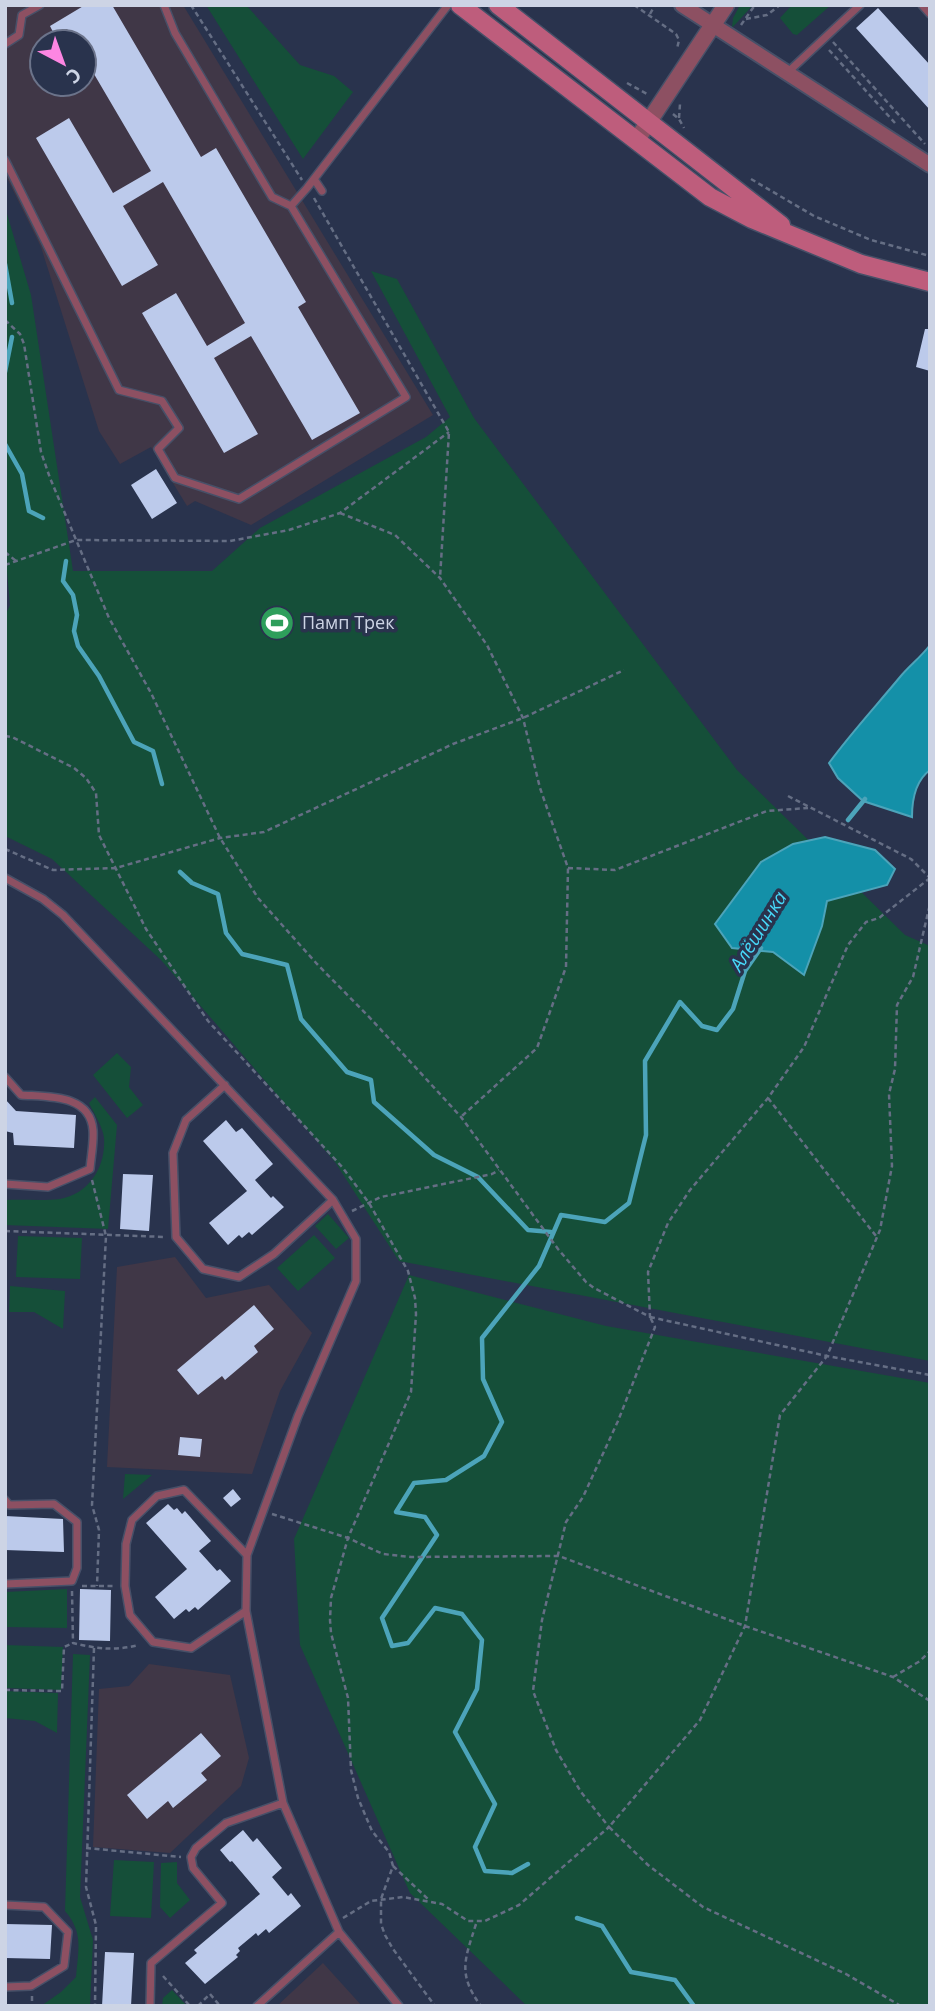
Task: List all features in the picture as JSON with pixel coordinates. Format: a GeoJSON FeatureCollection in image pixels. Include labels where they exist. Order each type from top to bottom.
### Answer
{"type":"FeatureCollection","features":[{"type":"Feature","properties":{"kind":"main road"},"geometry":{"type":"LineString","coordinates":[[460,5],[710,197],[752,219],[862,264],[930,282]]}},
{"type":"Feature","properties":{"kind":"main road"},"geometry":{"type":"LineString","coordinates":[[498,5],[792,234]]}},
{"type":"Feature","properties":{"kind":"street"},"geometry":{"type":"LineString","coordinates":[[682,5],[930,165]]}},
{"type":"Feature","properties":{"kind":"street"},"geometry":{"type":"LineString","coordinates":[[636,141],[726,5]]}},
{"type":"Feature","properties":{"kind":"lane"},"geometry":{"type":"LineString","coordinates":[[5,44],[19,36],[22,15],[40,5]]}},
{"type":"Feature","properties":{"kind":"lane"},"geometry":{"type":"LineString","coordinates":[[5,160],[119,390],[162,401],[179,428],[158,449],[175,478],[240,499],[406,397],[291,206],[272,197],[175,33],[164,5]]}},
{"type":"Feature","properties":{"kind":"lane"},"geometry":{"type":"LineString","coordinates":[[291,206],[448,5]]}},
{"type":"Feature","properties":{"kind":"lane"},"geometry":{"type":"LineString","coordinates":[[787,73],[860,5]]}},
{"type":"Feature","properties":{"kind":"lane"},"geometry":{"type":"LineString","coordinates":[[922,5],[930,14]]}},
{"type":"Feature","properties":{"kind":"lane"},"geometry":{"type":"LineString","coordinates":[[314,179],[322,191]]}},
{"type":"Feature","properties":{"kind":"lane"},"geometry":{"type":"LineString","coordinates":[[5,878],[43,899],[63,915],[333,1200],[356,1239],[356,1280],[298,1416],[247,1555],[246,1611],[283,1803],[340,1932],[399,2006]]}},
{"type":"Feature","properties":{"kind":"lane"},"geometry":{"type":"LineString","coordinates":[[5,1077],[21,1095],[65,1098],[82,1107],[93,1128],[90,1169],[48,1187],[5,1184]]}},
{"type":"Feature","properties":{"kind":"lane"},"geometry":{"type":"LineString","coordinates":[[225,1085],[187,1120],[173,1153],[176,1237],[203,1269],[239,1277],[274,1254],[333,1200]]}},
{"type":"Feature","properties":{"kind":"lane"},"geometry":{"type":"LineString","coordinates":[[246,1611],[191,1648],[153,1642],[130,1615],[125,1586],[126,1544],[132,1520],[157,1496],[184,1490],[247,1555]]}},
{"type":"Feature","properties":{"kind":"lane"},"geometry":{"type":"LineString","coordinates":[[5,1500],[9,1505],[54,1504],[77,1522],[77,1568],[72,1581],[5,1584]]}},
{"type":"Feature","properties":{"kind":"lane"},"geometry":{"type":"LineString","coordinates":[[150,2006],[151,1964],[222,1903],[193,1868],[191,1857],[196,1848],[226,1823],[283,1803]]}},
{"type":"Feature","properties":{"kind":"lane"},"geometry":{"type":"LineString","coordinates":[[5,1905],[44,1907],[68,1932],[64,1966],[31,1986],[5,1987]]}},
{"type":"Feature","properties":{"kind":"lane"},"geometry":{"type":"LineString","coordinates":[[257,2006],[340,1932]]}},
{"type":"Feature","properties":{"kind":"path"},"geometry":{"type":"LineString","coordinates":[[191,5],[302,181]]}},
{"type":"Feature","properties":{"kind":"path"},"geometry":{"type":"LineString","coordinates":[[634,5],[688,41]]}},
{"type":"Feature","properties":{"kind":"path"},"geometry":{"type":"LineString","coordinates":[[649,15],[655,5]]}},
{"type":"Feature","properties":{"kind":"path"},"geometry":{"type":"LineString","coordinates":[[755,5],[746,19],[767,15],[780,5]]}},
{"type":"Feature","properties":{"kind":"path"},"geometry":{"type":"LineString","coordinates":[[676,33],[679,40],[676,52]]}},
{"type":"Feature","properties":{"kind":"path"},"geometry":{"type":"LineString","coordinates":[[827,35],[930,149]]}},
{"type":"Feature","properties":{"kind":"path"},"geometry":{"type":"LineString","coordinates":[[821,41],[902,131]]}},
{"type":"Feature","properties":{"kind":"path"},"geometry":{"type":"LineString","coordinates":[[844,68],[851,61]]}},
{"type":"Feature","properties":{"kind":"path"},"geometry":{"type":"LineString","coordinates":[[621,78],[645,92],[679,119],[683,127],[692,134]]}},
{"type":"Feature","properties":{"kind":"path"},"geometry":{"type":"LineString","coordinates":[[860,85],[867,79]]}},
{"type":"Feature","properties":{"kind":"path"},"geometry":{"type":"LineString","coordinates":[[645,92],[652,89]]}},
{"type":"Feature","properties":{"kind":"path"},"geometry":{"type":"LineString","coordinates":[[877,103],[883,97]]}},
{"type":"Feature","properties":{"kind":"path"},"geometry":{"type":"LineString","coordinates":[[893,121],[899,115]]}},
{"type":"Feature","properties":{"kind":"path"},"geometry":{"type":"LineString","coordinates":[[750,179],[814,216],[871,240],[930,256]]}},
{"type":"Feature","properties":{"kind":"path"},"geometry":{"type":"LineString","coordinates":[[5,320],[20,334],[24,344],[41,452],[76,540],[109,618],[151,693],[220,838],[258,898],[461,1117],[558,1249],[586,1282],[650,1317],[827,1356],[930,1375]]}},
{"type":"Feature","properties":{"kind":"path"},"geometry":{"type":"LineString","coordinates":[[5,565],[76,540],[230,541],[289,530],[340,513],[449,432]]}},
{"type":"Feature","properties":{"kind":"path"},"geometry":{"type":"LineString","coordinates":[[340,513],[395,535],[440,578],[487,645],[523,719],[540,788],[568,868],[566,967],[537,1048],[461,1117]]}},
{"type":"Feature","properties":{"kind":"path"},"geometry":{"type":"LineString","coordinates":[[5,552],[16,561]]}},
{"type":"Feature","properties":{"kind":"path"},"geometry":{"type":"LineString","coordinates":[[5,849],[53,870],[116,868],[220,838],[264,832],[453,744],[523,719],[624,670]]}},
{"type":"Feature","properties":{"kind":"path"},"geometry":{"type":"LineString","coordinates":[[5,736],[74,768],[86,778],[96,793],[99,835],[146,929],[208,1021],[342,1168],[369,1203],[408,1271],[416,1314],[411,1392],[348,1538],[331,1598],[331,1633],[348,1698],[351,1770],[358,1798],[372,1831],[389,1852],[393,1866],[429,1901]]}},
{"type":"Feature","properties":{"kind":"path"},"geometry":{"type":"LineString","coordinates":[[788,796],[911,859],[930,878],[879,918],[866,922],[848,945],[804,1047],[768,1098],[690,1190],[668,1223],[648,1272],[650,1317],[655,1327],[618,1421],[583,1497],[566,1522],[542,1620],[533,1691],[556,1750],[581,1792],[609,1827],[648,1865],[703,1907],[846,1974],[901,2006]]}},
{"type":"Feature","properties":{"kind":"path"},"geometry":{"type":"LineString","coordinates":[[568,868],[615,870],[767,811],[808,808]]}},
{"type":"Feature","properties":{"kind":"path"},"geometry":{"type":"LineString","coordinates":[[335,1923],[371,1901],[381,1899],[403,1897],[442,1904],[477,1923],[519,1905],[609,1827],[700,1720],[745,1626],[780,1415],[827,1356],[877,1237],[892,1166],[888,1094],[895,1069],[897,1005],[914,977],[930,904]]}},
{"type":"Feature","properties":{"kind":"path"},"geometry":{"type":"LineString","coordinates":[[768,1098],[877,1237]]}},
{"type":"Feature","properties":{"kind":"path"},"geometry":{"type":"LineString","coordinates":[[90,1169],[106,1236],[92,1505],[99,1530],[97,1586]]}},
{"type":"Feature","properties":{"kind":"path"},"geometry":{"type":"LineString","coordinates":[[343,1216],[381,1196],[492,1174],[499,1170]]}},
{"type":"Feature","properties":{"kind":"path"},"geometry":{"type":"LineString","coordinates":[[5,1231],[176,1237]]}},
{"type":"Feature","properties":{"kind":"path"},"geometry":{"type":"LineString","coordinates":[[263,1512],[348,1538],[383,1554],[411,1557],[559,1556],[893,1678],[930,1701]]}},
{"type":"Feature","properties":{"kind":"path"},"geometry":{"type":"LineString","coordinates":[[73,1643],[72,1581],[82,1586],[109,1586]]}},
{"type":"Feature","properties":{"kind":"path"},"geometry":{"type":"LineString","coordinates":[[5,1690],[62,1691],[64,1647],[73,1643],[116,1650],[153,1642]]}},
{"type":"Feature","properties":{"kind":"path"},"geometry":{"type":"LineString","coordinates":[[94,1648],[86,1887],[96,1925],[95,2006]]}},
{"type":"Feature","properties":{"kind":"path"},"geometry":{"type":"LineString","coordinates":[[893,1678],[920,1661],[930,1651]]}},
{"type":"Feature","properties":{"kind":"path"},"geometry":{"type":"LineString","coordinates":[[86,1849],[191,1857]]}},
{"type":"Feature","properties":{"kind":"path"},"geometry":{"type":"LineString","coordinates":[[393,1866],[381,1899],[380,1914],[385,1936],[435,2006]]}},
{"type":"Feature","properties":{"kind":"path"},"geometry":{"type":"LineString","coordinates":[[477,1923],[466,1956],[464,1975],[481,2006]]}},
{"type":"Feature","properties":{"kind":"path"},"geometry":{"type":"LineString","coordinates":[[151,1964],[190,2006]]}},
{"type":"Feature","properties":{"kind":"path"},"geometry":{"type":"LineString","coordinates":[[198,2006],[210,1994],[220,2006]]}},
{"type":"Feature","properties":{"kind":"shaded area"},"geometry":{"type":"Polygon","coordinates":[[[5,5],[183,5],[433,415],[251,525],[195,501],[187,506],[151,447],[120,464],[99,431],[41,247],[5,174],[5,5]]]}},
{"type":"Feature","properties":{"kind":"shaded area"},"geometry":{"type":"Polygon","coordinates":[[[175,1257],[206,1298],[269,1285],[312,1333],[280,1391],[252,1474],[107,1467],[117,1267],[175,1257]]]}},
{"type":"Feature","properties":{"kind":"shaded area"},"geometry":{"type":"Polygon","coordinates":[[[149,1664],[230,1675],[249,1758],[241,1786],[170,1853],[93,1847],[99,1689],[129,1686],[149,1664]]]}},
{"type":"Feature","properties":{"kind":"shaded area"},"geometry":{"type":"Polygon","coordinates":[[[323,1963],[362,2006],[277,2006],[323,1963]]]}},
{"type":"Feature","properties":{"kind":"green space"},"geometry":{"type":"Polygon","coordinates":[[[206,5],[246,5],[300,65],[334,76],[353,92],[303,159],[206,5]]]}},
{"type":"Feature","properties":{"kind":"green space"},"geometry":{"type":"Polygon","coordinates":[[[740,5],[753,5],[732,28],[733,18],[740,5]]]}},
{"type":"Feature","properties":{"kind":"green space"},"geometry":{"type":"Polygon","coordinates":[[[792,5],[831,5],[797,35],[793,34],[780,18],[792,5]]]}},
{"type":"Feature","properties":{"kind":"green space"},"geometry":{"type":"Polygon","coordinates":[[[5,207],[31,295],[73,571],[212,571],[260,528],[426,437],[450,417],[371,271],[397,279],[474,418],[737,770],[905,935],[930,946],[930,1361],[399,1261],[335,1162],[161,960],[52,859],[5,836],[5,616],[10,605],[5,549],[5,207]]]}},
{"type":"Feature","properties":{"kind":"green space"},"geometry":{"type":"Polygon","coordinates":[[[117,1053],[131,1067],[129,1087],[143,1105],[127,1118],[93,1075],[117,1053]]]}},
{"type":"Feature","properties":{"kind":"green space"},"geometry":{"type":"Polygon","coordinates":[[[95,1097],[117,1125],[108,1229],[5,1225],[5,1200],[60,1199],[79,1191],[94,1178],[104,1149],[102,1129],[89,1103],[95,1097]]]}},
{"type":"Feature","properties":{"kind":"green space"},"geometry":{"type":"Polygon","coordinates":[[[328,1214],[349,1238],[336,1249],[315,1226],[328,1214]]]}},
{"type":"Feature","properties":{"kind":"green space"},"geometry":{"type":"Polygon","coordinates":[[[314,1235],[335,1258],[298,1291],[277,1268],[314,1235]]]}},
{"type":"Feature","properties":{"kind":"green space"},"geometry":{"type":"Polygon","coordinates":[[[18,1236],[82,1238],[80,1279],[16,1277],[18,1236]]]}},
{"type":"Feature","properties":{"kind":"green space"},"geometry":{"type":"Polygon","coordinates":[[[409,1275],[606,1326],[930,1383],[930,2006],[527,2006],[410,1893],[300,1645],[294,1539],[409,1275]]]}},
{"type":"Feature","properties":{"kind":"green space"},"geometry":{"type":"Polygon","coordinates":[[[10,1286],[65,1291],[63,1329],[34,1312],[9,1312],[10,1286]]]}},
{"type":"Feature","properties":{"kind":"green space"},"geometry":{"type":"Polygon","coordinates":[[[125,1474],[152,1475],[123,1499],[125,1474]]]}},
{"type":"Feature","properties":{"kind":"green space"},"geometry":{"type":"Polygon","coordinates":[[[67,1589],[67,1628],[5,1627],[5,1592],[67,1589]]]}},
{"type":"Feature","properties":{"kind":"green space"},"geometry":{"type":"Polygon","coordinates":[[[5,1645],[63,1647],[61,1690],[5,1688],[5,1645]]]}},
{"type":"Feature","properties":{"kind":"green space"},"geometry":{"type":"Polygon","coordinates":[[[73,1654],[90,1655],[80,1897],[93,1940],[90,2006],[41,2006],[76,1977],[78,1958],[77,1934],[65,1911],[73,1654]]]}},
{"type":"Feature","properties":{"kind":"green space"},"geometry":{"type":"Polygon","coordinates":[[[5,1691],[58,1693],[57,1733],[35,1721],[5,1718],[5,1691]]]}},
{"type":"Feature","properties":{"kind":"green space"},"geometry":{"type":"Polygon","coordinates":[[[114,1860],[154,1862],[151,1918],[110,1916],[114,1860]]]}},
{"type":"Feature","properties":{"kind":"green space"},"geometry":{"type":"Polygon","coordinates":[[[177,1862],[177,1883],[190,1900],[170,1918],[160,1907],[161,1863],[177,1862]]]}},
{"type":"Feature","properties":{"kind":"green space"},"geometry":{"type":"Polygon","coordinates":[[[172,1990],[187,2006],[162,2006],[163,1998],[172,1990]]]}},
{"type":"Feature","properties":{"kind":"water"},"geometry":{"type":"Polygon","coordinates":[[[930,645],[930,770],[915,791],[912,817],[863,801],[838,778],[829,763],[930,645]]]}},
{"type":"Feature","properties":{"kind":"water"},"geometry":{"type":"Polygon","coordinates":[[[825,837],[875,850],[895,869],[887,885],[827,901],[822,926],[804,975],[773,952],[732,948],[715,924],[761,862],[793,844],[825,837]]]}},
{"type":"Feature","properties":{"kind":"building"},"geometry":{"type":"Polygon","coordinates":[[[85,5],[112,5],[201,157],[216,148],[306,302],[298,307],[360,413],[312,440],[251,336],[214,358],[258,434],[224,453],[142,313],[176,293],[207,346],[245,323],[163,182],[123,206],[158,265],[122,286],[36,138],[69,118],[113,193],[151,171],[98,81],[98,28],[50,26],[85,5]]]}},
{"type":"Feature","properties":{"kind":"building"},"geometry":{"type":"Polygon","coordinates":[[[878,8],[930,65],[930,110],[856,28],[878,8]]]}},
{"type":"Feature","properties":{"kind":"building"},"geometry":{"type":"Polygon","coordinates":[[[925,329],[930,329],[930,371],[916,367],[925,329]]]}},
{"type":"Feature","properties":{"kind":"building"},"geometry":{"type":"Polygon","coordinates":[[[156,469],[177,503],[152,519],[131,485],[156,469]]]}},
{"type":"Feature","properties":{"kind":"building"},"geometry":{"type":"Polygon","coordinates":[[[5,1099],[16,1111],[76,1115],[74,1148],[14,1145],[13,1133],[5,1131],[5,1099]]]}},
{"type":"Feature","properties":{"kind":"building"},"geometry":{"type":"Polygon","coordinates":[[[226,1120],[236,1132],[242,1128],[273,1164],[255,1180],[271,1198],[273,1196],[284,1207],[252,1235],[249,1232],[242,1238],[239,1235],[228,1245],[209,1223],[247,1191],[203,1141],[226,1120]]]}},
{"type":"Feature","properties":{"kind":"building"},"geometry":{"type":"Polygon","coordinates":[[[123,1174],[153,1175],[149,1231],[120,1229],[123,1174]]]}},
{"type":"Feature","properties":{"kind":"building"},"geometry":{"type":"Polygon","coordinates":[[[254,1305],[274,1329],[254,1346],[258,1352],[225,1380],[222,1376],[198,1395],[177,1370],[254,1305]]]}},
{"type":"Feature","properties":{"kind":"building"},"geometry":{"type":"Polygon","coordinates":[[[180,1437],[202,1439],[200,1457],[178,1455],[180,1437]]]}},
{"type":"Feature","properties":{"kind":"building"},"geometry":{"type":"Polygon","coordinates":[[[233,1489],[241,1499],[231,1507],[223,1498],[233,1489]]]}},
{"type":"Feature","properties":{"kind":"building"},"geometry":{"type":"Polygon","coordinates":[[[168,1504],[182,1514],[185,1511],[211,1541],[199,1551],[217,1571],[220,1569],[231,1581],[198,1610],[195,1607],[189,1612],[186,1609],[174,1619],[155,1597],[187,1569],[146,1523],[168,1504]]]}},
{"type":"Feature","properties":{"kind":"building"},"geometry":{"type":"Polygon","coordinates":[[[5,1516],[63,1519],[64,1552],[5,1550],[5,1516]]]}},
{"type":"Feature","properties":{"kind":"building"},"geometry":{"type":"Polygon","coordinates":[[[80,1589],[111,1590],[110,1641],[79,1640],[80,1589]]]}},
{"type":"Feature","properties":{"kind":"building"},"geometry":{"type":"Polygon","coordinates":[[[201,1733],[221,1756],[201,1773],[207,1780],[173,1808],[168,1801],[147,1819],[127,1795],[201,1733]]]}},
{"type":"Feature","properties":{"kind":"building"},"geometry":{"type":"Polygon","coordinates":[[[243,1830],[253,1842],[257,1838],[282,1868],[272,1877],[288,1896],[291,1893],[301,1906],[269,1933],[266,1929],[258,1936],[256,1933],[238,1948],[238,1957],[205,1984],[185,1963],[197,1953],[194,1950],[260,1894],[220,1850],[243,1830]]]}},
{"type":"Feature","properties":{"kind":"building"},"geometry":{"type":"Polygon","coordinates":[[[5,1924],[52,1925],[50,1959],[5,1958],[5,1924]]]}},
{"type":"Feature","properties":{"kind":"building"},"geometry":{"type":"Polygon","coordinates":[[[105,1952],[134,1953],[131,2006],[102,2006],[105,1952]]]}},
{"type":"Feature","properties":{"kind":"waterway"},"geometry":{"type":"LineString","coordinates":[[5,264],[12,303]]}},
{"type":"Feature","properties":{"kind":"waterway"},"geometry":{"type":"LineString","coordinates":[[5,372],[12,337]]}},
{"type":"Feature","properties":{"kind":"waterway"},"geometry":{"type":"LineString","coordinates":[[5,444],[22,474],[29,511],[43,518]]}},
{"type":"Feature","properties":{"kind":"waterway"},"geometry":{"type":"LineString","coordinates":[[66,561],[63,581],[73,595],[77,615],[74,631],[78,646],[99,676],[134,742],[153,751],[162,784]]}},
{"type":"Feature","properties":{"kind":"waterway","name":"Алёшинка"},"geometry":{"type":"LineString","coordinates":[[848,820],[865,799]]}},
{"type":"Feature","properties":{"kind":"waterway"},"geometry":{"type":"LineString","coordinates":[[180,872],[192,883],[218,894],[226,933],[242,954],[287,965],[301,1019],[347,1072],[371,1080],[374,1102],[434,1155],[478,1177],[528,1230],[551,1232]]}},
{"type":"Feature","properties":{"kind":"waterway","name":"Алёшинка"},"geometry":{"type":"LineString","coordinates":[[528,1864],[512,1873],[485,1871],[475,1847],[495,1804],[455,1732],[477,1689],[482,1640],[462,1614],[435,1608],[408,1643],[392,1646],[382,1618],[437,1535],[425,1517],[396,1512],[414,1483],[446,1480],[484,1456],[502,1422],[483,1379],[482,1338],[539,1266],[561,1215],[605,1222],[629,1203],[646,1135],[645,1061],[680,1002],[702,1026],[717,1030],[733,1009],[745,971],[761,948]]}},
{"type":"Feature","properties":{"kind":"waterway","name":"Алёшинка"},"geometry":{"type":"LineString","coordinates":[[577,1918],[602,1926],[631,1972],[675,1980],[694,2006]]}},
{"type":"Feature","properties":{"kind":"place","name":"Памп Трек"},"geometry":{"type":"Point","coordinates":[277,623]}}]}
